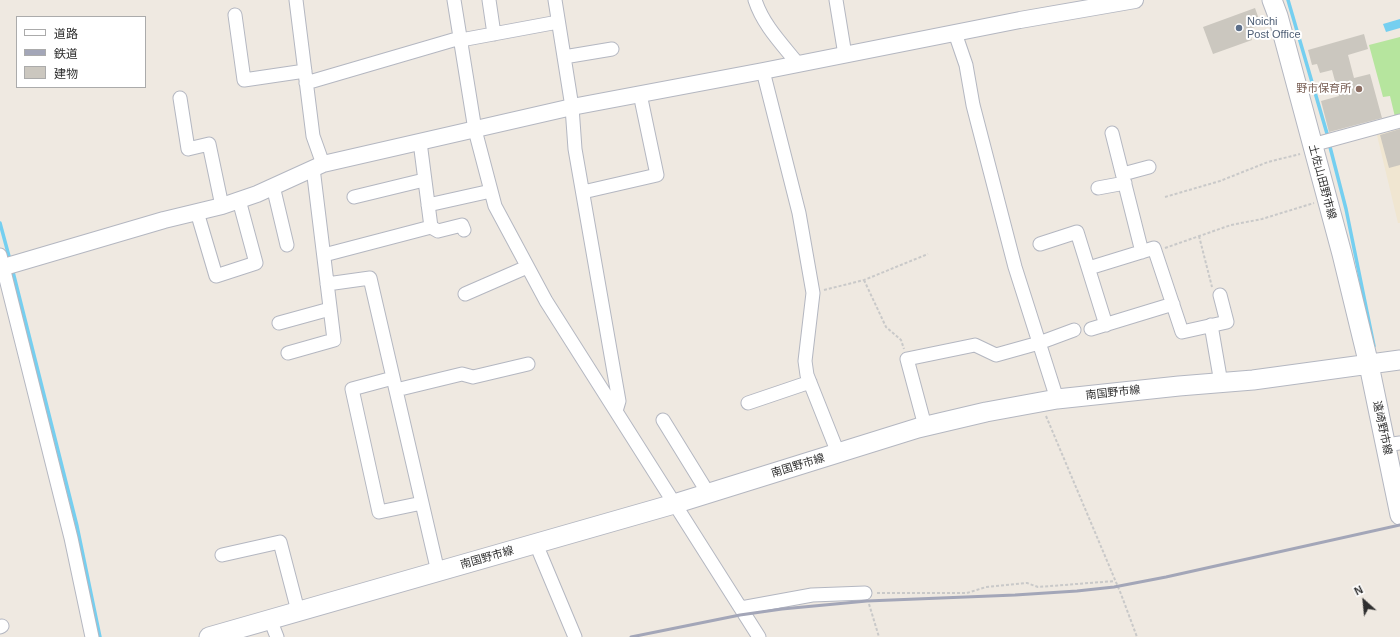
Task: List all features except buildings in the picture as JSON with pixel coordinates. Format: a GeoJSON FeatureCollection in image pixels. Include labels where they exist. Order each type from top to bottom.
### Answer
{"type":"FeatureCollection","features":[{"type":"Feature","properties":{"kind":"main road","name":"土佐山田野市線"},"geometry":{"type":"LineString","coordinates":[[1272,0],[1327,199],[1369,365]]}},
{"type":"Feature","properties":{"kind":"main road","name":"南国野市線"},"geometry":{"type":"LineString","coordinates":[[209,637],[674,504],[926,426],[986,412],[1048,401],[1179,386],[1253,380],[1400,360]]}},
{"type":"Feature","properties":{"kind":"main road","name":"遠崎野市線"},"geometry":{"type":"LineString","coordinates":[[1369,365],[1393,444],[1400,515]]}},
{"type":"Feature","properties":{"kind":"street"},"geometry":{"type":"LineString","coordinates":[[288,353],[334,340],[324,255],[318,166],[296,0]]}},
{"type":"Feature","properties":{"kind":"street"},"geometry":{"type":"LineString","coordinates":[[454,0],[476,130],[495,206],[546,301],[759,637]]}},
{"type":"Feature","properties":{"kind":"street"},"geometry":{"type":"LineString","coordinates":[[489,0],[494,34]]}},
{"type":"Feature","properties":{"kind":"street"},"geometry":{"type":"LineString","coordinates":[[555,0],[572,107],[575,149],[619,401],[616,411]]}},
{"type":"Feature","properties":{"kind":"street"},"geometry":{"type":"LineString","coordinates":[[755,0],[766,24],[798,64]]}},
{"type":"Feature","properties":{"kind":"street"},"geometry":{"type":"LineString","coordinates":[[836,0],[845,55]]}},
{"type":"Feature","properties":{"kind":"street"},"geometry":{"type":"LineString","coordinates":[[92,637],[71,538],[2,261],[222,206],[318,166],[420,142],[572,107],[1113,2],[1135,0]]}},
{"type":"Feature","properties":{"kind":"street"},"geometry":{"type":"LineString","coordinates":[[235,15],[244,80],[306,77],[460,39],[558,22]]}},
{"type":"Feature","properties":{"kind":"street"},"geometry":{"type":"LineString","coordinates":[[955,33],[966,65],[973,105],[998,207],[1038,343],[1048,401]]}},
{"type":"Feature","properties":{"kind":"street"},"geometry":{"type":"LineString","coordinates":[[564,56],[612,49]]}},
{"type":"Feature","properties":{"kind":"street"},"geometry":{"type":"LineString","coordinates":[[763,71],[799,213],[813,293],[806,361],[808,375],[838,453]]}},
{"type":"Feature","properties":{"kind":"street"},"geometry":{"type":"LineString","coordinates":[[583,192],[657,175],[640,94]]}},
{"type":"Feature","properties":{"kind":"street"},"geometry":{"type":"LineString","coordinates":[[180,98],[188,149],[209,144],[222,206]]}},
{"type":"Feature","properties":{"kind":"street"},"geometry":{"type":"LineString","coordinates":[[1313,148],[1400,121]]}},
{"type":"Feature","properties":{"kind":"street"},"geometry":{"type":"LineString","coordinates":[[1112,133],[1124,179],[1148,252],[1173,304],[1182,332],[1227,322],[1220,295]]}},
{"type":"Feature","properties":{"kind":"street"},"geometry":{"type":"LineString","coordinates":[[420,142],[430,227]]}},
{"type":"Feature","properties":{"kind":"street"},"geometry":{"type":"LineString","coordinates":[[1098,188],[1124,179],[1149,167]]}},
{"type":"Feature","properties":{"kind":"street"},"geometry":{"type":"LineString","coordinates":[[354,198],[424,180]]}},
{"type":"Feature","properties":{"kind":"street"},"geometry":{"type":"LineString","coordinates":[[273,186],[287,245]]}},
{"type":"Feature","properties":{"kind":"street"},"geometry":{"type":"LineString","coordinates":[[428,205],[491,191]]}},
{"type":"Feature","properties":{"kind":"street"},"geometry":{"type":"LineString","coordinates":[[197,212],[216,276],[256,263],[239,200]]}},
{"type":"Feature","properties":{"kind":"street"},"geometry":{"type":"LineString","coordinates":[[324,255],[430,227],[438,231],[462,225],[464,230]]}},
{"type":"Feature","properties":{"kind":"street"},"geometry":{"type":"LineString","coordinates":[[1040,244],[1077,232],[1106,325]]}},
{"type":"Feature","properties":{"kind":"street"},"geometry":{"type":"LineString","coordinates":[[1089,268],[1148,252]]}},
{"type":"Feature","properties":{"kind":"street"},"geometry":{"type":"LineString","coordinates":[[465,294],[528,267]]}},
{"type":"Feature","properties":{"kind":"street"},"geometry":{"type":"LineString","coordinates":[[327,284],[370,278],[438,572]]}},
{"type":"Feature","properties":{"kind":"street"},"geometry":{"type":"LineString","coordinates":[[1091,330],[1173,304]]}},
{"type":"Feature","properties":{"kind":"street"},"geometry":{"type":"LineString","coordinates":[[279,323],[330,309]]}},
{"type":"Feature","properties":{"kind":"street"},"geometry":{"type":"LineString","coordinates":[[1211,325],[1221,383]]}},
{"type":"Feature","properties":{"kind":"street"},"geometry":{"type":"LineString","coordinates":[[926,426],[907,358],[975,345],[996,355],[1038,343],[1074,330]]}},
{"type":"Feature","properties":{"kind":"street"},"geometry":{"type":"LineString","coordinates":[[422,503],[379,512],[352,389],[462,374],[473,377],[528,364]]}},
{"type":"Feature","properties":{"kind":"street"},"geometry":{"type":"LineString","coordinates":[[748,403],[810,382]]}},
{"type":"Feature","properties":{"kind":"street"},"geometry":{"type":"LineString","coordinates":[[663,420],[708,493]]}},
{"type":"Feature","properties":{"kind":"street"},"geometry":{"type":"LineString","coordinates":[[222,555],[280,542],[298,611]]}},
{"type":"Feature","properties":{"kind":"street"},"geometry":{"type":"LineString","coordinates":[[536,544],[574,637]]}},
{"type":"Feature","properties":{"kind":"street"},"geometry":{"type":"LineString","coordinates":[[741,608],[812,596],[865,592]]}},
{"type":"Feature","properties":{"kind":"street"},"geometry":{"type":"LineString","coordinates":[[270,619],[277,637]]}},
{"type":"Feature","properties":{"kind":"path"},"geometry":{"type":"LineString","coordinates":[[1166,197],[1220,181],[1268,162],[1313,148]]}},
{"type":"Feature","properties":{"kind":"path"},"geometry":{"type":"LineString","coordinates":[[1148,252],[1231,225],[1262,219],[1327,199]]}},
{"type":"Feature","properties":{"kind":"path"},"geometry":{"type":"LineString","coordinates":[[1199,236],[1215,295],[1220,295]]}},
{"type":"Feature","properties":{"kind":"path"},"geometry":{"type":"LineString","coordinates":[[813,293],[864,280],[928,254]]}},
{"type":"Feature","properties":{"kind":"path"},"geometry":{"type":"LineString","coordinates":[[864,280],[886,327],[900,340],[907,358]]}},
{"type":"Feature","properties":{"kind":"path"},"geometry":{"type":"LineString","coordinates":[[1048,401],[1137,637]]}},
{"type":"Feature","properties":{"kind":"path"},"geometry":{"type":"LineString","coordinates":[[879,637],[865,592],[967,593],[986,587],[1027,582],[1038,587],[1115,581]]}},
{"type":"Feature","properties":{"kind":"shaded area"},"geometry":{"type":"Polygon","coordinates":[[[1400,125],[1400,223],[1398,223],[1376,131],[1400,125]]]}},
{"type":"Feature","properties":{"kind":"green space"},"geometry":{"type":"Polygon","coordinates":[[[1400,37],[1400,115],[1395,117],[1390,96],[1383,97],[1369,45],[1400,37]]]}},
{"type":"Feature","properties":{"kind":"water"},"geometry":{"type":"Polygon","coordinates":[[[1400,19],[1400,28],[1386,32],[1383,24],[1400,19]]]}},
{"type":"Feature","properties":{"kind":"waterway"},"geometry":{"type":"LineString","coordinates":[[1288,0],[1328,137]]}},
{"type":"Feature","properties":{"kind":"waterway"},"geometry":{"type":"LineString","coordinates":[[1329,143],[1346,209],[1374,346]]}},
{"type":"Feature","properties":{"kind":"waterway"},"geometry":{"type":"LineString","coordinates":[[0,223],[10,260]]}},
{"type":"Feature","properties":{"kind":"waterway"},"geometry":{"type":"LineString","coordinates":[[12,268],[77,526],[100,637]]}},
{"type":"Feature","properties":{"kind":"railway"},"geometry":{"type":"LineString","coordinates":[[631,637],[740,615],[782,609],[867,601],[1015,595],[1114,587],[1166,577],[1400,525]]}},
{"type":"Feature","properties":{"kind":"place","name":"Noichi Post Office"},"geometry":{"type":"Point","coordinates":[1239,28]}},
{"type":"Feature","properties":{"kind":"place","name":"野市保育所"},"geometry":{"type":"Point","coordinates":[1359,89]}}]}
